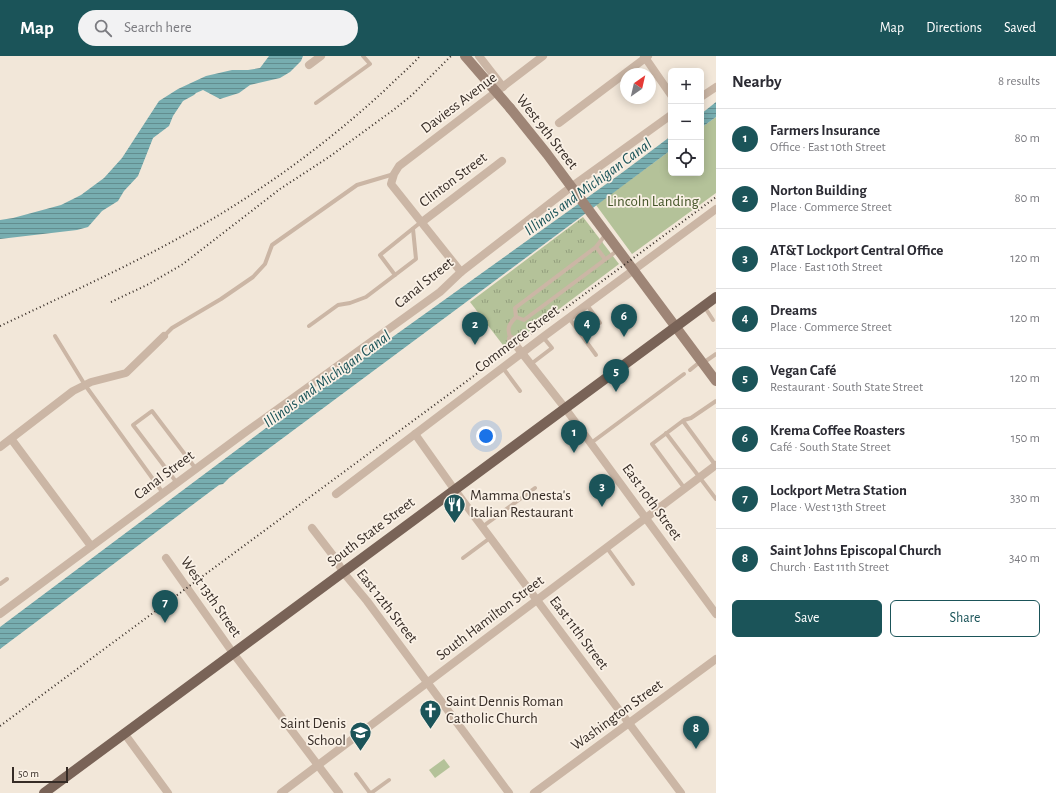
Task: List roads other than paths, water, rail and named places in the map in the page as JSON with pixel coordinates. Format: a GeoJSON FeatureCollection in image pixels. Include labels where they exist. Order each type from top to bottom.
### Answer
{"type":"FeatureCollection","features":[{"type":"Feature","properties":{"kind":"main road","name":"West 9th Street"},"geometry":{"type":"LineString","coordinates":[[465,56],[510,108],[607,234],[716,381]]}},
{"type":"Feature","properties":{"kind":"main road","name":"South State Street"},"geometry":{"type":"LineString","coordinates":[[44,793],[716,297]]}},
{"type":"Feature","properties":{"kind":"street"},"geometry":{"type":"LineString","coordinates":[[309,65],[321,56]]}},
{"type":"Feature","properties":{"kind":"street","name":"West 9th Street"},"geometry":{"type":"LineString","coordinates":[[481,56],[503,87]]}},
{"type":"Feature","properties":{"kind":"street","name":"Daviess Avenue"},"geometry":{"type":"LineString","coordinates":[[394,174],[399,166],[543,56]]}},
{"type":"Feature","properties":{"kind":"street"},"geometry":{"type":"LineString","coordinates":[[559,123],[646,57],[668,90]]}},
{"type":"Feature","properties":{"kind":"street"},"geometry":{"type":"LineString","coordinates":[[704,95],[716,86]]}},
{"type":"Feature","properties":{"kind":"street","name":"Canal Street"},"geometry":{"type":"LineString","coordinates":[[0,614],[163,493],[440,292],[461,272],[571,187],[668,117]]}},
{"type":"Feature","properties":{"kind":"street","name":"Clinton Street"},"geometry":{"type":"LineString","coordinates":[[422,222],[502,161]]}},
{"type":"Feature","properties":{"kind":"street"},"geometry":{"type":"LineString","coordinates":[[394,174],[391,184],[461,272]]}},
{"type":"Feature","properties":{"kind":"street","name":"Commerce Street"},"geometry":{"type":"LineString","coordinates":[[336,494],[543,337],[716,209]]}},
{"type":"Feature","properties":{"kind":"street"},"geometry":{"type":"LineString","coordinates":[[0,448],[73,391],[91,382],[126,372],[164,336]]}},
{"type":"Feature","properties":{"kind":"street","name":"East 10th Street"},"geometry":{"type":"LineString","coordinates":[[511,339],[565,408],[716,614]]}},
{"type":"Feature","properties":{"kind":"street","name":"East 11th Street"},"geometry":{"type":"LineString","coordinates":[[415,434],[454,490],[681,793]]}},
{"type":"Feature","properties":{"kind":"street"},"geometry":{"type":"LineString","coordinates":[[12,440],[91,546]]}},
{"type":"Feature","properties":{"kind":"street","name":"South Hamilton Street"},"geometry":{"type":"LineString","coordinates":[[281,793],[716,466]]}},
{"type":"Feature","properties":{"kind":"street","name":"East 12th Street"},"geometry":{"type":"LineString","coordinates":[[312,528],[335,558],[343,572],[367,601],[509,793]]}},
{"type":"Feature","properties":{"kind":"street","name":"West 13th Street"},"geometry":{"type":"LineString","coordinates":[[166,558],[233,653],[339,793]]}},
{"type":"Feature","properties":{"kind":"street","name":"Washington Street"},"geometry":{"type":"LineString","coordinates":[[534,793],[716,659]]}},
{"type":"Feature","properties":{"kind":"street"},"geometry":{"type":"LineString","coordinates":[[124,733],[168,793]]}},
{"type":"Feature","properties":{"kind":"lane"},"geometry":{"type":"LineString","coordinates":[[316,104],[370,64],[363,56]]}},
{"type":"Feature","properties":{"kind":"lane"},"geometry":{"type":"LineString","coordinates":[[164,336],[172,328],[221,299],[253,277],[264,264],[272,245],[357,185],[394,174]]}},
{"type":"Feature","properties":{"kind":"lane"},"geometry":{"type":"LineString","coordinates":[[395,275],[380,255],[422,222]]}},
{"type":"Feature","properties":{"kind":"lane"},"geometry":{"type":"LineString","coordinates":[[309,326],[338,305],[350,303],[366,297],[416,259],[413,229]]}},
{"type":"Feature","properties":{"kind":"lane"},"geometry":{"type":"LineString","coordinates":[[511,339],[508,330],[509,325],[516,317],[515,308],[596,247],[607,234]]}},
{"type":"Feature","properties":{"kind":"lane"},"geometry":{"type":"LineString","coordinates":[[596,247],[605,259]]}},
{"type":"Feature","properties":{"kind":"lane"},"geometry":{"type":"LineString","coordinates":[[516,317],[524,320],[618,250]]}},
{"type":"Feature","properties":{"kind":"lane"},"geometry":{"type":"LineString","coordinates":[[587,305],[600,323]]}},
{"type":"Feature","properties":{"kind":"lane"},"geometry":{"type":"LineString","coordinates":[[703,306],[713,320]]}},
{"type":"Feature","properties":{"kind":"lane"},"geometry":{"type":"LineString","coordinates":[[569,318],[596,355]]}},
{"type":"Feature","properties":{"kind":"lane"},"geometry":{"type":"LineString","coordinates":[[55,336],[85,386],[163,493]]}},
{"type":"Feature","properties":{"kind":"lane"},"geometry":{"type":"LineString","coordinates":[[531,364],[552,348],[543,337]]}},
{"type":"Feature","properties":{"kind":"lane"},"geometry":{"type":"LineString","coordinates":[[690,370],[716,354]]}},
{"type":"Feature","properties":{"kind":"lane"},"geometry":{"type":"LineString","coordinates":[[503,368],[520,391]]}},
{"type":"Feature","properties":{"kind":"lane"},"geometry":{"type":"LineString","coordinates":[[591,443],[684,374]]}},
{"type":"Feature","properties":{"kind":"lane"},"geometry":{"type":"LineString","coordinates":[[685,489],[652,444],[683,421],[691,418],[716,401]]}},
{"type":"Feature","properties":{"kind":"lane"},"geometry":{"type":"LineString","coordinates":[[177,483],[133,425],[152,411],[196,469]]}},
{"type":"Feature","properties":{"kind":"lane"},"geometry":{"type":"LineString","coordinates":[[683,421],[716,466]]}},
{"type":"Feature","properties":{"kind":"lane"},"geometry":{"type":"LineString","coordinates":[[666,433],[716,499]]}},
{"type":"Feature","properties":{"kind":"lane"},"geometry":{"type":"LineString","coordinates":[[482,527],[535,488]]}},
{"type":"Feature","properties":{"kind":"lane"},"geometry":{"type":"LineString","coordinates":[[463,558],[490,538]]}},
{"type":"Feature","properties":{"kind":"lane"},"geometry":{"type":"LineString","coordinates":[[606,548],[633,584]]}},
{"type":"Feature","properties":{"kind":"lane"},"geometry":{"type":"LineString","coordinates":[[0,584],[7,579]]}},
{"type":"Feature","properties":{"kind":"lane"},"geometry":{"type":"LineString","coordinates":[[356,774],[370,793],[389,780]]}},
{"type":"Feature","properties":{"kind":"water"},"geometry":{"type":"Polygon","coordinates":[[[269,56],[303,56],[301,61],[290,72],[280,78],[250,85],[239,93],[220,99],[203,90],[183,101],[173,116],[169,126],[153,138],[138,176],[124,191],[118,201],[102,211],[88,227],[77,230],[0,239],[0,220],[61,205],[81,195],[104,178],[122,158],[159,101],[178,89],[206,76],[232,70],[260,68],[269,56]]]}},
{"type":"Feature","properties":{"kind":"water"},"geometry":{"type":"Polygon","coordinates":[[[716,102],[716,117],[704,126],[704,112],[716,102]]]}},
{"type":"Feature","properties":{"kind":"water","name":"Illinois and Michigan Canal"},"geometry":{"type":"Polygon","coordinates":[[[668,138],[668,152],[0,649],[0,627],[266,428],[270,427],[278,419],[668,138]]]}},
{"type":"Feature","properties":{"kind":"railway"},"geometry":{"type":"LineString","coordinates":[[0,326],[83,287],[166,245],[219,215],[263,187],[326,141],[385,90],[420,56]]}},
{"type":"Feature","properties":{"kind":"railway"},"geometry":{"type":"LineString","coordinates":[[111,302],[149,284],[183,264],[280,189],[329,157],[396,108],[412,95],[451,56]]}},
{"type":"Feature","properties":{"kind":"railway"},"geometry":{"type":"LineString","coordinates":[[0,726],[716,197]]}},
{"type":"Feature","properties":{"kind":"place","name":"Krema Coffee Roasters"},"geometry":{"type":"Point","coordinates":[624,337]}},
{"type":"Feature","properties":{"kind":"place","name":"Dreams"},"geometry":{"type":"Point","coordinates":[587,344]}},
{"type":"Feature","properties":{"kind":"place","name":"Norton Building"},"geometry":{"type":"Point","coordinates":[475,345]}},
{"type":"Feature","properties":{"kind":"place","name":"Vegan Café"},"geometry":{"type":"Point","coordinates":[616,392]}},
{"type":"Feature","properties":{"kind":"place","name":"Farmers Insurance"},"geometry":{"type":"Point","coordinates":[574,453]}},
{"type":"Feature","properties":{"kind":"place","name":"AT&T Lockport Central Office"},"geometry":{"type":"Point","coordinates":[602,507]}},
{"type":"Feature","properties":{"kind":"place","name":"Mamma Onesta's Italian Restaurant"},"geometry":{"type":"Point","coordinates":[455,524]}},
{"type":"Feature","properties":{"kind":"place","name":"Lockport Metra Station"},"geometry":{"type":"Point","coordinates":[165,623]}},
{"type":"Feature","properties":{"kind":"place","name":"Saint Dennis Roman Catholic Church"},"geometry":{"type":"Point","coordinates":[430,730]}},
{"type":"Feature","properties":{"kind":"place","name":"Saint Johns Episcopal Church"},"geometry":{"type":"Point","coordinates":[696,749]}},
{"type":"Feature","properties":{"kind":"place","name":"Saint Denis School"},"geometry":{"type":"Point","coordinates":[361,752]}},
{"type":"Feature","properties":{"kind":"park label","name":"Lincoln Landing"},"geometry":{"type":"Point","coordinates":[653,201]}}]}
